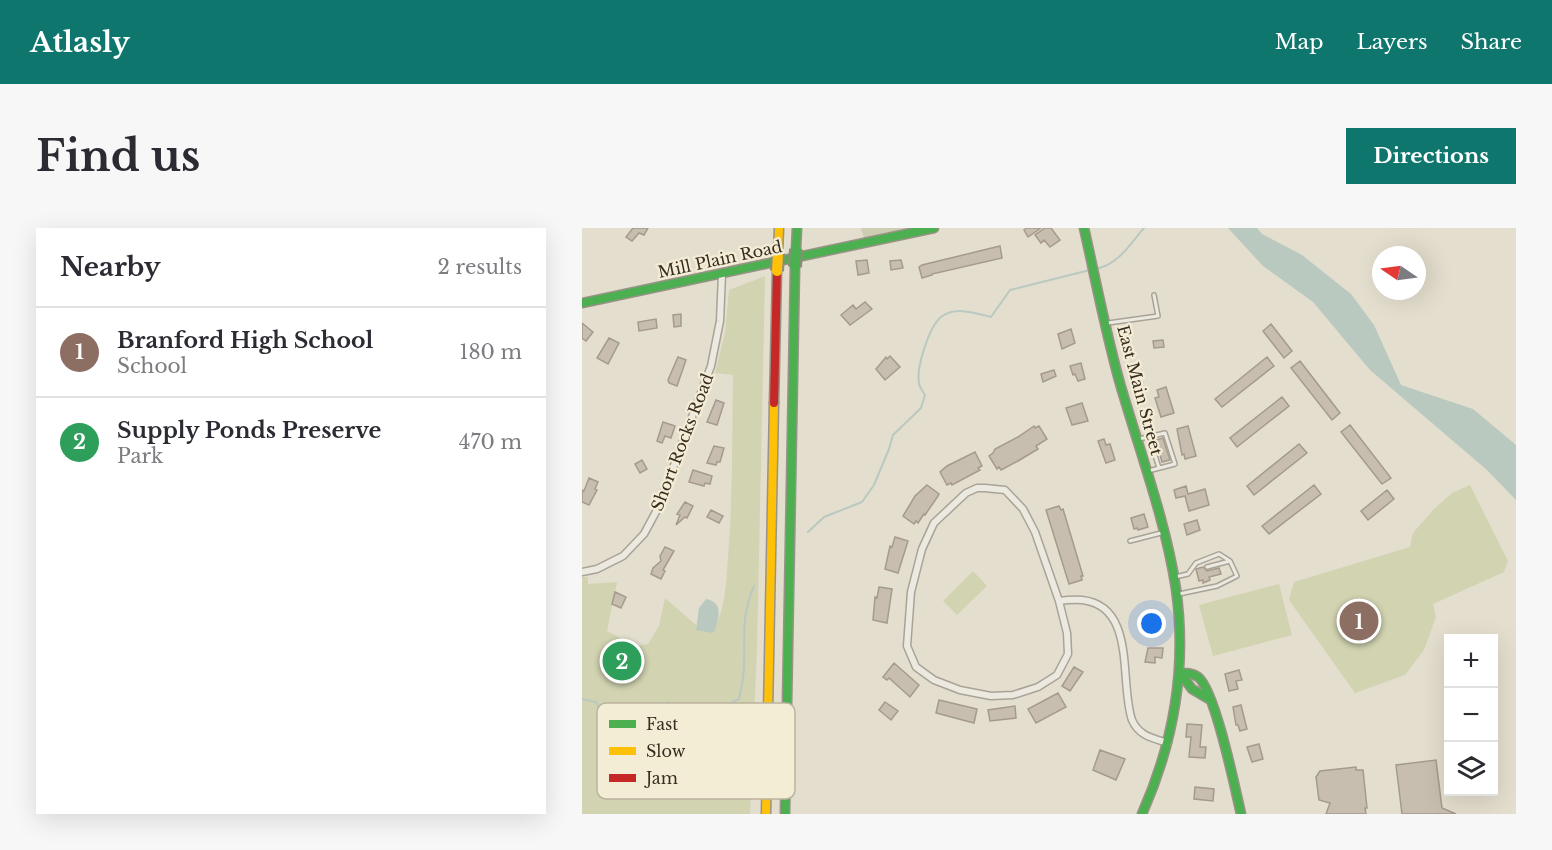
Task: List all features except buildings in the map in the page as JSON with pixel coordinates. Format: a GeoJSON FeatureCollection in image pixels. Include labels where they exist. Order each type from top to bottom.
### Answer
{"type":"FeatureCollection","features":[{"type":"Feature","properties":{"kind":"main road"},"geometry":{"type":"LineString","coordinates":[[768,703],[779,228]]}},
{"type":"Feature","properties":{"kind":"main road"},"geometry":{"type":"LineString","coordinates":[[786,703],[797,228]]}},
{"type":"Feature","properties":{"kind":"main road","name":"Mill Plain Road"},"geometry":{"type":"LineString","coordinates":[[582,303],[934,228]]}},
{"type":"Feature","properties":{"kind":"main road","name":"East Main Street"},"geometry":{"type":"LineString","coordinates":[[1084,228],[1119,380],[1171,559],[1177,595],[1180,673],[1168,743],[1158,777],[1142,814]]}},
{"type":"Feature","properties":{"kind":"main road"},"geometry":{"type":"LineString","coordinates":[[1180,673],[1186,683],[1200,695],[1209,699],[1226,748],[1241,814]]}},
{"type":"Feature","properties":{"kind":"main road"},"geometry":{"type":"LineString","coordinates":[[766,799],[766,814]]}},
{"type":"Feature","properties":{"kind":"main road"},"geometry":{"type":"LineString","coordinates":[[784,799],[784,814]]}},
{"type":"Feature","properties":{"kind":"street","name":"Short Rocks Road"},"geometry":{"type":"LineString","coordinates":[[582,572],[597,569],[623,556],[644,534],[658,508],[711,366],[720,321],[722,274]]}},
{"type":"Feature","properties":{"kind":"street"},"geometry":{"type":"LineString","coordinates":[[977,488],[1005,490],[1023,509],[1035,532],[1059,601],[1067,633],[1068,654],[1057,675],[1038,687],[1013,695],[991,696],[960,690],[934,680],[916,667],[906,646],[911,592],[922,549],[934,523],[966,493],[977,488]]}},
{"type":"Feature","properties":{"kind":"street"},"geometry":{"type":"LineString","coordinates":[[1059,601],[1076,599],[1089,601],[1106,610],[1116,621],[1121,636],[1132,720],[1144,735],[1168,743]]}},
{"type":"Feature","properties":{"kind":"lane"},"geometry":{"type":"LineString","coordinates":[[1106,323],[1158,316],[1154,295]]}},
{"type":"Feature","properties":{"kind":"lane"},"geometry":{"type":"LineString","coordinates":[[1137,439],[1166,433],[1170,455],[1175,464],[1147,472]]}},
{"type":"Feature","properties":{"kind":"lane"},"geometry":{"type":"LineString","coordinates":[[1149,436],[1158,468]]}},
{"type":"Feature","properties":{"kind":"lane"},"geometry":{"type":"LineString","coordinates":[[1152,448],[1158,447]]}},
{"type":"Feature","properties":{"kind":"lane"},"geometry":{"type":"LineString","coordinates":[[1156,459],[1161,458]]}},
{"type":"Feature","properties":{"kind":"lane"},"geometry":{"type":"LineString","coordinates":[[1130,541],[1163,532]]}},
{"type":"Feature","properties":{"kind":"lane"},"geometry":{"type":"LineString","coordinates":[[1174,577],[1188,574],[1194,569],[1196,563],[1219,554],[1230,561],[1237,576],[1217,586],[1177,595]]}},
{"type":"Feature","properties":{"kind":"lane"},"geometry":{"type":"LineString","coordinates":[[1207,567],[1230,561]]}},
{"type":"Feature","properties":{"kind":"green space"},"geometry":{"type":"Polygon","coordinates":[[[861,228],[909,228],[864,238],[861,228]]]}},
{"type":"Feature","properties":{"kind":"green space"},"geometry":{"type":"Polygon","coordinates":[[[765,276],[755,703],[597,703],[597,799],[751,799],[750,814],[582,814],[582,577],[588,577],[588,584],[617,582],[607,631],[635,646],[648,644],[659,626],[665,598],[696,625],[697,630],[711,633],[720,616],[726,587],[730,535],[733,375],[715,373],[725,333],[729,290],[765,276]]]}},
{"type":"Feature","properties":{"kind":"green space"},"geometry":{"type":"Polygon","coordinates":[[[1470,485],[1508,561],[1504,572],[1433,604],[1436,617],[1424,650],[1405,675],[1355,693],[1289,600],[1294,582],[1410,547],[1413,533],[1434,509],[1452,493],[1470,485]]]}},
{"type":"Feature","properties":{"kind":"green space"},"geometry":{"type":"Polygon","coordinates":[[[973,571],[987,586],[957,615],[943,601],[973,571]]]}},
{"type":"Feature","properties":{"kind":"green space"},"geometry":{"type":"Polygon","coordinates":[[[1279,584],[1292,635],[1213,656],[1199,605],[1279,584]]]}},
{"type":"Feature","properties":{"kind":"shaded area"},"geometry":{"type":"Polygon","coordinates":[[[1228,228],[1257,228],[1262,234],[1302,255],[1351,294],[1374,325],[1401,385],[1473,409],[1516,445],[1516,500],[1487,470],[1370,370],[1313,302],[1263,266],[1228,228]]]}},
{"type":"Feature","properties":{"kind":"shaded area"},"geometry":{"type":"Polygon","coordinates":[[[706,599],[716,604],[719,612],[716,627],[711,633],[696,630],[699,608],[706,599]]]}},
{"type":"Feature","properties":{"kind":"waterway"},"geometry":{"type":"LineString","coordinates":[[1096,269],[1117,258],[1144,228]]}},
{"type":"Feature","properties":{"kind":"waterway"},"geometry":{"type":"LineString","coordinates":[[808,532],[824,517],[862,502],[874,485],[893,435],[921,408],[925,395],[919,383],[921,358],[932,329],[941,317],[959,311],[991,317],[1010,290],[1090,270]]}},
{"type":"Feature","properties":{"kind":"waterway"},"geometry":{"type":"LineString","coordinates":[[730,703],[739,699],[744,670],[745,616],[754,586]]}},
{"type":"Feature","properties":{"kind":"waterway"},"geometry":{"type":"LineString","coordinates":[[582,699],[597,704]]}},
{"type":"Feature","properties":{"kind":"traffic: fast"},"geometry":{"type":"LineString","coordinates":[[796,249],[797,228]]}},
{"type":"Feature","properties":{"kind":"traffic: fast"},"geometry":{"type":"LineString","coordinates":[[582,303],[934,228]]}},
{"type":"Feature","properties":{"kind":"traffic: fast"},"geometry":{"type":"LineString","coordinates":[[1084,228],[1116,367],[1166,538],[1179,618],[1179,675],[1170,732],[1142,814]]}},
{"type":"Feature","properties":{"kind":"traffic: fast"},"geometry":{"type":"LineString","coordinates":[[795,267],[796,249]]}},
{"type":"Feature","properties":{"kind":"traffic: fast"},"geometry":{"type":"LineString","coordinates":[[787,703],[795,267]]}},
{"type":"Feature","properties":{"kind":"traffic: fast"},"geometry":{"type":"LineString","coordinates":[[1209,699],[1192,689],[1180,673],[1198,677],[1211,700],[1224,741],[1241,814]]}},
{"type":"Feature","properties":{"kind":"traffic: fast"},"geometry":{"type":"LineString","coordinates":[[785,799],[785,814]]}},
{"type":"Feature","properties":{"kind":"traffic: slow"},"geometry":{"type":"LineString","coordinates":[[778,253],[779,228]]}},
{"type":"Feature","properties":{"kind":"traffic: slow"},"geometry":{"type":"LineString","coordinates":[[777,271],[778,253]]}},
{"type":"Feature","properties":{"kind":"traffic: slow"},"geometry":{"type":"LineString","coordinates":[[768,703],[774,403]]}},
{"type":"Feature","properties":{"kind":"traffic: slow"},"geometry":{"type":"LineString","coordinates":[[766,799],[766,814]]}},
{"type":"Feature","properties":{"kind":"traffic: jam"},"geometry":{"type":"LineString","coordinates":[[774,403],[777,271]]}},
{"type":"Feature","properties":{"kind":"place","name":"Branford High School"},"geometry":{"type":"Point","coordinates":[1359,621]}},
{"type":"Feature","properties":{"kind":"place","name":"Supply Ponds Preserve"},"geometry":{"type":"Point","coordinates":[622,661]}}]}
